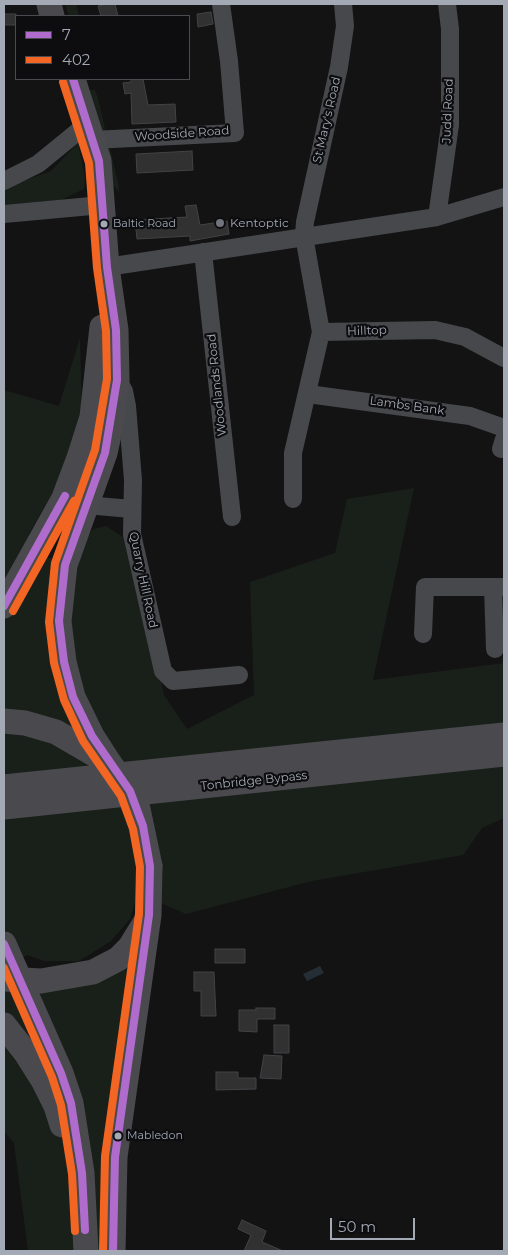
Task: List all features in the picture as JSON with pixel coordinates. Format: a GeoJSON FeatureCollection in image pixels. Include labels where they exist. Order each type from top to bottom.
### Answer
{"type":"FeatureCollection","features":[{"type":"Feature","properties":{"kind":"highway","name":"Quarry Hill Road"},"geometry":{"type":"LineString","coordinates":[[7,600],[75,501],[105,453],[112,421],[117,380],[116,330],[107,267],[99,161],[73,80]]}},
{"type":"Feature","properties":{"kind":"highway","name":"Quarry Hill Road"},"geometry":{"type":"LineString","coordinates":[[86,740],[64,662],[59,622],[64,565],[92,417],[107,267]]}},
{"type":"Feature","properties":{"kind":"highway"},"geometry":{"type":"LineString","coordinates":[[4,721],[25,723],[86,740],[110,764],[130,791],[138,809],[150,866],[150,915],[115,1157],[113,1251]]}},
{"type":"Feature","properties":{"kind":"highway","name":"Tonbridge Bypass"},"geometry":{"type":"LineString","coordinates":[[4,787],[504,735]]}},
{"type":"Feature","properties":{"kind":"highway","name":"Tonbridge Bypass"},"geometry":{"type":"LineString","coordinates":[[4,807],[504,754]]}},
{"type":"Feature","properties":{"kind":"highway"},"geometry":{"type":"LineString","coordinates":[[11,980],[40,981],[82,976],[105,967],[118,959],[130,946],[150,915]]}},
{"type":"Feature","properties":{"kind":"highway"},"geometry":{"type":"LineString","coordinates":[[5,948],[22,964],[40,970],[82,976]]}},
{"type":"Feature","properties":{"kind":"highway"},"geometry":{"type":"LineString","coordinates":[[5,948],[11,980],[61,1073],[71,1103],[81,1165],[86,1251]]}},
{"type":"Feature","properties":{"kind":"highway"},"geometry":{"type":"LineString","coordinates":[[4,1025],[26,1053],[56,1106],[83,1204]]}},
{"type":"Feature","properties":{"kind":"street","name":"Woodside Road"},"geometry":{"type":"LineString","coordinates":[[89,132],[235,133],[229,61],[221,4]]}},
{"type":"Feature","properties":{"kind":"street","name":"St Mary's Road"},"geometry":{"type":"LineString","coordinates":[[304,236],[305,222],[339,67],[345,26],[343,4]]}},
{"type":"Feature","properties":{"kind":"street","name":"Judd Road"},"geometry":{"type":"LineString","coordinates":[[437,217],[450,125],[450,29],[447,4]]}},
{"type":"Feature","properties":{"kind":"street"},"geometry":{"type":"LineString","coordinates":[[4,181],[38,164],[89,132]]}},
{"type":"Feature","properties":{"kind":"street"},"geometry":{"type":"LineString","coordinates":[[107,267],[437,217],[504,197]]}},
{"type":"Feature","properties":{"kind":"street"},"geometry":{"type":"LineString","coordinates":[[4,214],[102,205]]}},
{"type":"Feature","properties":{"kind":"street"},"geometry":{"type":"LineString","coordinates":[[293,499],[293,453],[321,332],[304,236]]}},
{"type":"Feature","properties":{"kind":"street","name":"Woodlands Road"},"geometry":{"type":"LineString","coordinates":[[203,252],[232,517]]}},
{"type":"Feature","properties":{"kind":"street","name":"Hilltop"},"geometry":{"type":"LineString","coordinates":[[321,332],[435,330],[465,337],[504,357]]}},
{"type":"Feature","properties":{"kind":"street","name":"Quarry Hill Road"},"geometry":{"type":"LineString","coordinates":[[117,380],[124,391],[127,406],[133,480],[132,534],[163,671],[173,681],[239,675]]}},
{"type":"Feature","properties":{"kind":"street","name":"Lambs Bank"},"geometry":{"type":"LineString","coordinates":[[308,394],[470,416],[504,428]]}},
{"type":"Feature","properties":{"kind":"street"},"geometry":{"type":"LineString","coordinates":[[75,501],[131,509]]}},
{"type":"Feature","properties":{"kind":"street"},"geometry":{"type":"LineString","coordinates":[[423,634],[424,580],[499,587],[495,649]]}},
{"type":"Feature","properties":{"kind":"shaded area"},"geometry":{"type":"Polygon","coordinates":[[[65,4],[76,4],[79,15],[69,15],[65,4]]]}},
{"type":"Feature","properties":{"kind":"shaded area"},"geometry":{"type":"Polygon","coordinates":[[[95,90],[98,98],[106,133],[101,131],[87,92],[95,90]]]}},
{"type":"Feature","properties":{"kind":"shaded area"},"geometry":{"type":"Polygon","coordinates":[[[78,143],[85,178],[84,189],[61,200],[4,205],[4,188],[51,171],[78,143]]]}},
{"type":"Feature","properties":{"kind":"shaded area"},"geometry":{"type":"Polygon","coordinates":[[[109,144],[119,192],[112,184],[105,147],[109,144]]]}},
{"type":"Feature","properties":{"kind":"shaded area"},"geometry":{"type":"Polygon","coordinates":[[[80,338],[82,415],[74,455],[29,534],[23,555],[59,559],[94,529],[106,526],[131,542],[164,695],[187,729],[254,695],[250,582],[335,553],[347,499],[414,488],[373,680],[504,663],[504,818],[482,828],[463,855],[312,881],[186,914],[138,893],[130,919],[111,941],[79,961],[44,961],[27,955],[4,968],[4,390],[59,406],[80,338]]]}},
{"type":"Feature","properties":{"kind":"shaded area"},"geometry":{"type":"Polygon","coordinates":[[[134,947],[104,1251],[93,1251],[27,984],[134,947]]]}},
{"type":"Feature","properties":{"kind":"shaded area"},"geometry":{"type":"Polygon","coordinates":[[[320,966],[324,973],[307,981],[303,974],[320,966]]]}},
{"type":"Feature","properties":{"kind":"shaded area"},"geometry":{"type":"Polygon","coordinates":[[[4,983],[14,983],[34,1036],[28,1039],[4,1010],[4,983]]]}},
{"type":"Feature","properties":{"kind":"shaded area"},"geometry":{"type":"Polygon","coordinates":[[[4,1033],[61,1132],[73,1185],[77,1251],[28,1251],[14,1143],[4,1131],[4,1033]]]}},
{"type":"Feature","properties":{"kind":"building"},"geometry":{"type":"Polygon","coordinates":[[[115,4],[118,15],[101,15],[98,6],[115,4]]]}},
{"type":"Feature","properties":{"kind":"building"},"geometry":{"type":"Polygon","coordinates":[[[211,12],[213,24],[198,27],[197,14],[211,12]]]}},
{"type":"Feature","properties":{"kind":"building"},"geometry":{"type":"Polygon","coordinates":[[[4,14],[16,14],[15,25],[4,25],[4,14]]]}},
{"type":"Feature","properties":{"kind":"building"},"geometry":{"type":"Polygon","coordinates":[[[131,80],[143,80],[148,105],[175,104],[176,122],[132,124],[131,93],[125,94],[123,83],[131,82],[131,80]]]}},
{"type":"Feature","properties":{"kind":"building"},"geometry":{"type":"Polygon","coordinates":[[[192,151],[193,170],[137,173],[136,154],[192,151]]]}},
{"type":"Feature","properties":{"kind":"building"},"geometry":{"type":"Polygon","coordinates":[[[196,205],[200,225],[227,221],[229,234],[190,241],[190,236],[137,239],[135,220],[187,217],[185,206],[196,205]]]}},
{"type":"Feature","properties":{"kind":"building"},"geometry":{"type":"Polygon","coordinates":[[[215,949],[245,949],[245,963],[215,963],[215,949]]]}},
{"type":"Feature","properties":{"kind":"building"},"geometry":{"type":"Polygon","coordinates":[[[194,972],[214,972],[216,1016],[201,1016],[201,991],[194,991],[194,972]]]}},
{"type":"Feature","properties":{"kind":"building"},"geometry":{"type":"Polygon","coordinates":[[[256,1008],[275,1008],[275,1019],[257,1019],[257,1032],[239,1031],[239,1010],[256,1010],[256,1008]]]}},
{"type":"Feature","properties":{"kind":"building"},"geometry":{"type":"Polygon","coordinates":[[[274,1025],[289,1025],[289,1053],[274,1053],[274,1025]]]}},
{"type":"Feature","properties":{"kind":"building"},"geometry":{"type":"Polygon","coordinates":[[[264,1055],[282,1056],[281,1079],[260,1078],[264,1055]]]}},
{"type":"Feature","properties":{"kind":"building"},"geometry":{"type":"Polygon","coordinates":[[[216,1072],[238,1072],[238,1078],[256,1078],[256,1089],[216,1090],[216,1072]]]}},
{"type":"Feature","properties":{"kind":"building"},"geometry":{"type":"Polygon","coordinates":[[[242,1220],[266,1231],[262,1242],[283,1251],[244,1251],[251,1235],[238,1229],[242,1220]]]}},
{"type":"Feature","properties":{"kind":"transit line","name":"7"},"geometry":{"type":"LineString","coordinates":[[73,80],[99,161],[107,267],[116,330],[117,380],[105,453],[65,565],[59,621],[64,662],[73,697],[92,736],[130,791],[143,826],[150,866],[149,915],[115,1157],[113,1251]]}},
{"type":"Feature","properties":{"kind":"transit line","name":"402"},"geometry":{"type":"LineString","coordinates":[[63,82],[89,163],[97,268],[106,331],[107,379],[95,450],[55,563],[49,622],[54,663],[64,700],[83,741],[121,796],[133,829],[140,867],[139,914],[105,1156],[103,1251]]}},
{"type":"Feature","properties":{"kind":"transit line","name":"7"},"geometry":{"type":"LineString","coordinates":[[4,606],[65,496]]}},
{"type":"Feature","properties":{"kind":"transit line","name":"402"},"geometry":{"type":"LineString","coordinates":[[13,611],[74,501]]}},
{"type":"Feature","properties":{"kind":"transit line","name":"7"},"geometry":{"type":"LineString","coordinates":[[4,944],[61,1073],[71,1103],[82,1173],[85,1230]]}},
{"type":"Feature","properties":{"kind":"transit line","name":"402"},"geometry":{"type":"LineString","coordinates":[[4,968],[52,1077],[61,1105],[72,1174],[75,1231]]}},
{"type":"Feature","properties":{"kind":"place","name":"Kentoptic"},"geometry":{"type":"Point","coordinates":[220,223]}},
{"type":"Feature","properties":{"kind":"place","name":"Baltic Road"},"geometry":{"type":"Point","coordinates":[104,224]}},
{"type":"Feature","properties":{"kind":"place","name":"Mabledon"},"geometry":{"type":"Point","coordinates":[118,1136]}}]}
